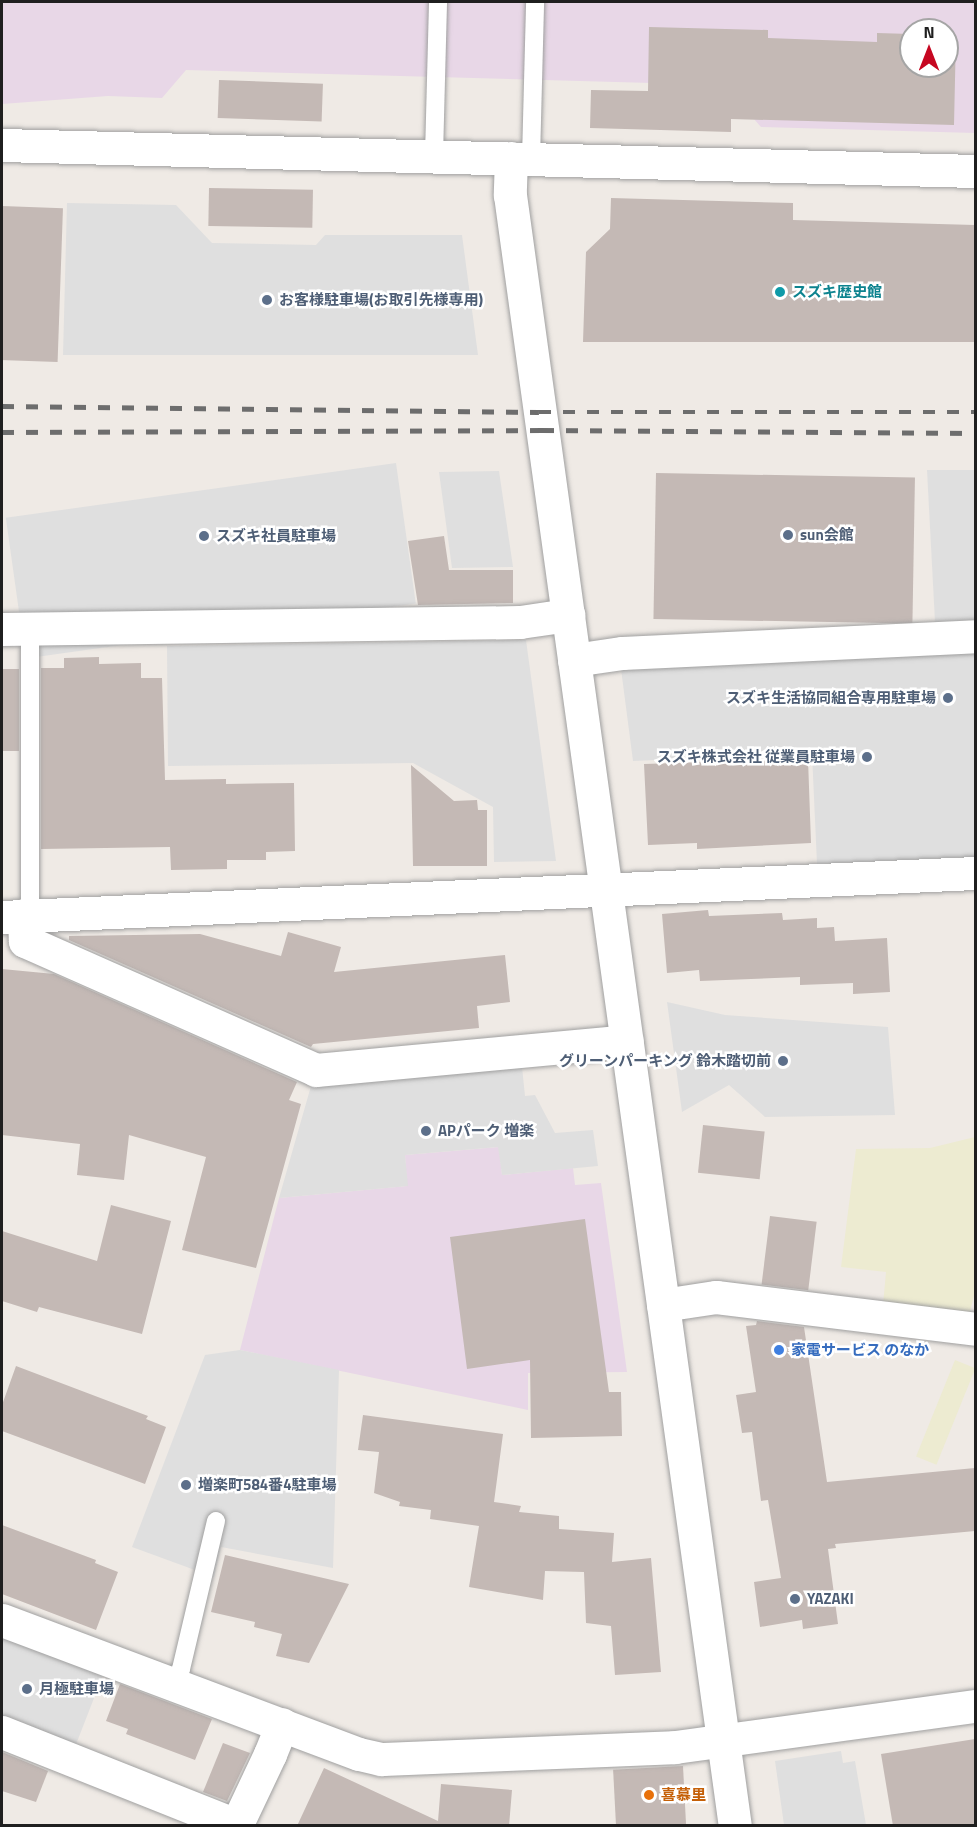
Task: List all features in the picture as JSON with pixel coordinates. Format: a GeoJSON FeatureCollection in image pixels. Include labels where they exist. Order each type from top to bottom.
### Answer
{"type":"FeatureCollection","features":[{"type":"Feature","properties":{"kind":"street"},"geometry":{"type":"LineString","coordinates":[[2,145],[975,171]]}},
{"type":"Feature","properties":{"kind":"street"},"geometry":{"type":"LineString","coordinates":[[521,159],[510,195],[735,1826]]}},
{"type":"Feature","properties":{"kind":"street"},"geometry":{"type":"LineString","coordinates":[[16,629],[520,622],[568,615]]}},
{"type":"Feature","properties":{"kind":"street"},"geometry":{"type":"LineString","coordinates":[[574,660],[622,653],[975,636]]}},
{"type":"Feature","properties":{"kind":"street"},"geometry":{"type":"LineString","coordinates":[[627,1041],[316,1070],[25,941],[19,916],[975,873]]}},
{"type":"Feature","properties":{"kind":"street"},"geometry":{"type":"LineString","coordinates":[[663,1305],[716,1297],[975,1329]]}},
{"type":"Feature","properties":{"kind":"street"},"geometry":{"type":"LineString","coordinates":[[2,1620],[381,1760],[663,1748],[723,1742],[975,1706]]}},
{"type":"Feature","properties":{"kind":"street"},"geometry":{"type":"LineString","coordinates":[[2,1732],[236,1825],[282,1725]]}},
{"type":"Feature","properties":{"kind":"lane"},"geometry":{"type":"LineString","coordinates":[[434,156],[438,2]]}},
{"type":"Feature","properties":{"kind":"lane"},"geometry":{"type":"LineString","coordinates":[[521,159],[535,2]]}},
{"type":"Feature","properties":{"kind":"lane"},"geometry":{"type":"LineString","coordinates":[[16,629],[19,916]]}},
{"type":"Feature","properties":{"kind":"lane"},"geometry":{"type":"LineString","coordinates":[[175,1684],[216,1521]]}},
{"type":"Feature","properties":{"kind":"shaded area"},"geometry":{"type":"Polygon","coordinates":[[[2,2],[975,2],[975,133],[761,127],[724,85],[186,70],[162,98],[108,96],[2,104],[2,2]]]}},
{"type":"Feature","properties":{"kind":"shaded area","name":"お客様駐車場(お取引先様専用)"},"geometry":{"type":"Polygon","coordinates":[[[67,203],[176,205],[212,243],[316,245],[325,235],[462,235],[478,355],[63,355],[67,203]]]}},
{"type":"Feature","properties":{"kind":"shaded area","name":"スズキ社員駐車場"},"geometry":{"type":"Polygon","coordinates":[[[396,463],[416,604],[26,658],[6,518],[396,463]]]}},
{"type":"Feature","properties":{"kind":"shaded area"},"geometry":{"type":"Polygon","coordinates":[[[927,470],[975,470],[975,620],[935,622],[927,470]]]}},
{"type":"Feature","properties":{"kind":"shaded area"},"geometry":{"type":"Polygon","coordinates":[[[499,471],[513,567],[452,568],[439,472],[499,471]]]}},
{"type":"Feature","properties":{"kind":"shaded area"},"geometry":{"type":"Polygon","coordinates":[[[526,640],[556,861],[494,862],[493,807],[413,763],[168,766],[167,646],[526,640]]]}},
{"type":"Feature","properties":{"kind":"shaded area","name":"スズキ株式会社 従業員駐車場"},"geometry":{"type":"Polygon","coordinates":[[[975,652],[975,857],[817,864],[812,753],[633,761],[621,669],[975,652]]]}},
{"type":"Feature","properties":{"kind":"shaded area","name":"グリーンパーキング 鈴木踏切前"},"geometry":{"type":"Polygon","coordinates":[[[667,1002],[725,1015],[888,1027],[895,1115],[765,1117],[729,1085],[682,1112],[667,1002]]]}},
{"type":"Feature","properties":{"kind":"shaded area","name":"APパーク 増楽"},"geometry":{"type":"Polygon","coordinates":[[[522,1067],[525,1096],[535,1095],[555,1133],[593,1130],[598,1166],[502,1175],[498,1147],[405,1155],[408,1186],[279,1198],[311,1086],[522,1067]]]}},
{"type":"Feature","properties":{"kind":"shaded area"},"geometry":{"type":"Polygon","coordinates":[[[975,1137],[976,1288],[969,1315],[883,1305],[886,1272],[841,1267],[856,1149],[930,1148],[975,1137]]]}},
{"type":"Feature","properties":{"kind":"shaded area"},"geometry":{"type":"Polygon","coordinates":[[[499,1147],[502,1175],[573,1168],[575,1185],[601,1183],[627,1372],[528,1373],[528,1410],[240,1350],[279,1198],[407,1186],[405,1155],[499,1147]]]}},
{"type":"Feature","properties":{"kind":"shaded area"},"geometry":{"type":"Polygon","coordinates":[[[240,1350],[339,1370],[333,1568],[221,1547],[214,1577],[132,1547],[205,1355],[240,1350]]]}},
{"type":"Feature","properties":{"kind":"shaded area"},"geometry":{"type":"Polygon","coordinates":[[[955,1360],[975,1368],[936,1465],[916,1456],[955,1360]]]}},
{"type":"Feature","properties":{"kind":"shaded area"},"geometry":{"type":"Polygon","coordinates":[[[2,1636],[103,1675],[75,1747],[2,1719],[2,1636]]]}},
{"type":"Feature","properties":{"kind":"shaded area"},"geometry":{"type":"Polygon","coordinates":[[[841,1751],[843,1763],[855,1761],[866,1825],[784,1825],[775,1761],[841,1751]]]}},
{"type":"Feature","properties":{"kind":"building"},"geometry":{"type":"Polygon","coordinates":[[[649,27],[768,30],[768,38],[877,42],[877,33],[899,34],[899,78],[955,78],[954,125],[731,119],[731,132],[590,128],[591,90],[648,91],[649,27]]]}},
{"type":"Feature","properties":{"kind":"building"},"geometry":{"type":"Polygon","coordinates":[[[219,80],[323,84],[322,122],[218,118],[219,80]]]}},
{"type":"Feature","properties":{"kind":"building"},"geometry":{"type":"Polygon","coordinates":[[[209,188],[313,190],[312,228],[208,226],[209,188]]]}},
{"type":"Feature","properties":{"kind":"building","name":"スズキ歴史館"},"geometry":{"type":"Polygon","coordinates":[[[611,198],[793,203],[793,220],[975,225],[975,342],[583,342],[586,252],[610,229],[611,198]]]}},
{"type":"Feature","properties":{"kind":"building"},"geometry":{"type":"Polygon","coordinates":[[[2,206],[63,208],[58,362],[2,360],[2,206]]]}},
{"type":"Feature","properties":{"kind":"building","name":"sun会館"},"geometry":{"type":"Polygon","coordinates":[[[656,473],[915,478],[912,623],[653,619],[656,473]]]}},
{"type":"Feature","properties":{"kind":"building"},"geometry":{"type":"Polygon","coordinates":[[[444,536],[449,570],[513,570],[513,603],[418,605],[408,541],[444,536]]]}},
{"type":"Feature","properties":{"kind":"building"},"geometry":{"type":"Polygon","coordinates":[[[99,657],[99,664],[141,663],[141,678],[162,678],[165,780],[226,779],[226,784],[294,783],[295,851],[266,852],[266,860],[227,860],[227,869],[171,870],[170,847],[41,849],[41,668],[64,668],[64,658],[99,657]]]}},
{"type":"Feature","properties":{"kind":"building"},"geometry":{"type":"Polygon","coordinates":[[[2,669],[19,669],[19,751],[2,751],[2,669]]]}},
{"type":"Feature","properties":{"kind":"building"},"geometry":{"type":"Polygon","coordinates":[[[808,759],[811,843],[697,849],[697,843],[648,845],[644,764],[808,759]]]}},
{"type":"Feature","properties":{"kind":"building"},"geometry":{"type":"Polygon","coordinates":[[[411,765],[454,801],[477,800],[478,810],[487,810],[487,866],[413,866],[411,765]]]}},
{"type":"Feature","properties":{"kind":"building"},"geometry":{"type":"Polygon","coordinates":[[[708,910],[709,916],[782,913],[783,920],[817,918],[817,928],[834,927],[835,941],[887,938],[890,992],[853,994],[853,983],[800,985],[800,977],[700,981],[699,970],[667,973],[662,914],[708,910]]]}},
{"type":"Feature","properties":{"kind":"building"},"geometry":{"type":"Polygon","coordinates":[[[288,932],[341,947],[334,972],[505,955],[510,1002],[477,1006],[479,1028],[313,1044],[311,1047],[69,940],[69,936],[200,934],[281,956],[288,932]]]}},
{"type":"Feature","properties":{"kind":"building"},"geometry":{"type":"Polygon","coordinates":[[[2,969],[54,974],[297,1082],[289,1100],[301,1104],[256,1268],[182,1250],[206,1157],[129,1135],[124,1180],[77,1175],[80,1144],[2,1135],[2,969]]]}},
{"type":"Feature","properties":{"kind":"building"},"geometry":{"type":"Polygon","coordinates":[[[703,1125],[765,1131],[760,1179],[698,1173],[703,1125]]]}},
{"type":"Feature","properties":{"kind":"building"},"geometry":{"type":"Polygon","coordinates":[[[111,1205],[171,1221],[142,1334],[39,1307],[37,1312],[2,1301],[2,1231],[97,1261],[111,1205]]]}},
{"type":"Feature","properties":{"kind":"building"},"geometry":{"type":"Polygon","coordinates":[[[770,1216],[817,1222],[808,1290],[762,1284],[770,1216]]]}},
{"type":"Feature","properties":{"kind":"building"},"geometry":{"type":"Polygon","coordinates":[[[585,1219],[609,1392],[621,1392],[622,1436],[531,1438],[530,1360],[467,1369],[450,1237],[585,1219]]]}},
{"type":"Feature","properties":{"kind":"building"},"geometry":{"type":"Polygon","coordinates":[[[757,1321],[804,1327],[827,1482],[975,1468],[975,1531],[835,1544],[836,1548],[828,1549],[838,1624],[803,1629],[802,1620],[760,1627],[754,1582],[781,1578],[768,1500],[761,1501],[752,1432],[742,1433],[736,1395],[756,1392],[746,1326],[756,1325],[757,1321]]]}},
{"type":"Feature","properties":{"kind":"building"},"geometry":{"type":"Polygon","coordinates":[[[16,1366],[148,1416],[146,1419],[166,1427],[145,1484],[2,1431],[2,1405],[16,1366]]]}},
{"type":"Feature","properties":{"kind":"building"},"geometry":{"type":"Polygon","coordinates":[[[363,1415],[503,1434],[494,1502],[521,1506],[519,1512],[559,1516],[559,1529],[614,1533],[612,1562],[651,1558],[661,1672],[615,1675],[611,1626],[586,1623],[584,1572],[545,1571],[543,1600],[469,1587],[479,1526],[430,1519],[431,1510],[399,1506],[400,1502],[374,1493],[379,1452],[358,1450],[363,1415]]]}},
{"type":"Feature","properties":{"kind":"building"},"geometry":{"type":"Polygon","coordinates":[[[2,1525],[96,1560],[95,1563],[118,1572],[96,1630],[2,1594],[2,1525]]]}},
{"type":"Feature","properties":{"kind":"building"},"geometry":{"type":"Polygon","coordinates":[[[225,1555],[349,1584],[309,1663],[276,1656],[282,1634],[254,1627],[255,1622],[211,1612],[225,1555]]]}},
{"type":"Feature","properties":{"kind":"building"},"geometry":{"type":"Polygon","coordinates":[[[120,1684],[212,1719],[195,1760],[126,1734],[128,1729],[106,1721],[120,1684]]]}},
{"type":"Feature","properties":{"kind":"building"},"geometry":{"type":"Polygon","coordinates":[[[975,1739],[975,1826],[893,1826],[881,1754],[975,1739]]]}},
{"type":"Feature","properties":{"kind":"building"},"geometry":{"type":"Polygon","coordinates":[[[223,1743],[250,1753],[227,1801],[203,1792],[223,1743]]]}},
{"type":"Feature","properties":{"kind":"building"},"geometry":{"type":"Polygon","coordinates":[[[2,1752],[48,1771],[36,1802],[2,1791],[2,1752]]]}},
{"type":"Feature","properties":{"kind":"building"},"geometry":{"type":"Polygon","coordinates":[[[683,1766],[686,1826],[616,1826],[613,1770],[683,1766]]]}},
{"type":"Feature","properties":{"kind":"building"},"geometry":{"type":"Polygon","coordinates":[[[324,1768],[438,1821],[441,1784],[512,1790],[509,1826],[297,1826],[324,1768]]]}},
{"type":"Feature","properties":{"kind":"railway"},"geometry":{"type":"LineString","coordinates":[[2,406],[539,412],[976,412]]}},
{"type":"Feature","properties":{"kind":"railway"},"geometry":{"type":"LineString","coordinates":[[2,432],[542,430],[976,433]]}},
{"type":"Feature","properties":{"kind":"place","name":"スズキ歴史館"},"geometry":{"type":"Point","coordinates":[780,292]}},
{"type":"Feature","properties":{"kind":"place","name":"お客様駐車場(お取引先様専用)"},"geometry":{"type":"Point","coordinates":[267,300]}},
{"type":"Feature","properties":{"kind":"place","name":"sun会館"},"geometry":{"type":"Point","coordinates":[788,535]}},
{"type":"Feature","properties":{"kind":"place","name":"スズキ社員駐車場"},"geometry":{"type":"Point","coordinates":[204,536]}},
{"type":"Feature","properties":{"kind":"place","name":"スズキ生活協同組合専用駐車場"},"geometry":{"type":"Point","coordinates":[948,698]}},
{"type":"Feature","properties":{"kind":"place","name":"スズキ株式会社 従業員駐車場"},"geometry":{"type":"Point","coordinates":[867,757]}},
{"type":"Feature","properties":{"kind":"place","name":"グリーンパーキング 鈴木踏切前"},"geometry":{"type":"Point","coordinates":[783,1061]}},
{"type":"Feature","properties":{"kind":"place","name":"APパーク 増楽"},"geometry":{"type":"Point","coordinates":[426,1131]}},
{"type":"Feature","properties":{"kind":"place","name":"家電サービス のなか"},"geometry":{"type":"Point","coordinates":[779,1350]}},
{"type":"Feature","properties":{"kind":"place","name":"増楽町584番4駐車場"},"geometry":{"type":"Point","coordinates":[186,1485]}},
{"type":"Feature","properties":{"kind":"place","name":"YAZAKI"},"geometry":{"type":"Point","coordinates":[795,1599]}},
{"type":"Feature","properties":{"kind":"place","name":"月極駐車場"},"geometry":{"type":"Point","coordinates":[27,1689]}},
{"type":"Feature","properties":{"kind":"place","name":"喜慕里"},"geometry":{"type":"Point","coordinates":[649,1795]}}]}
